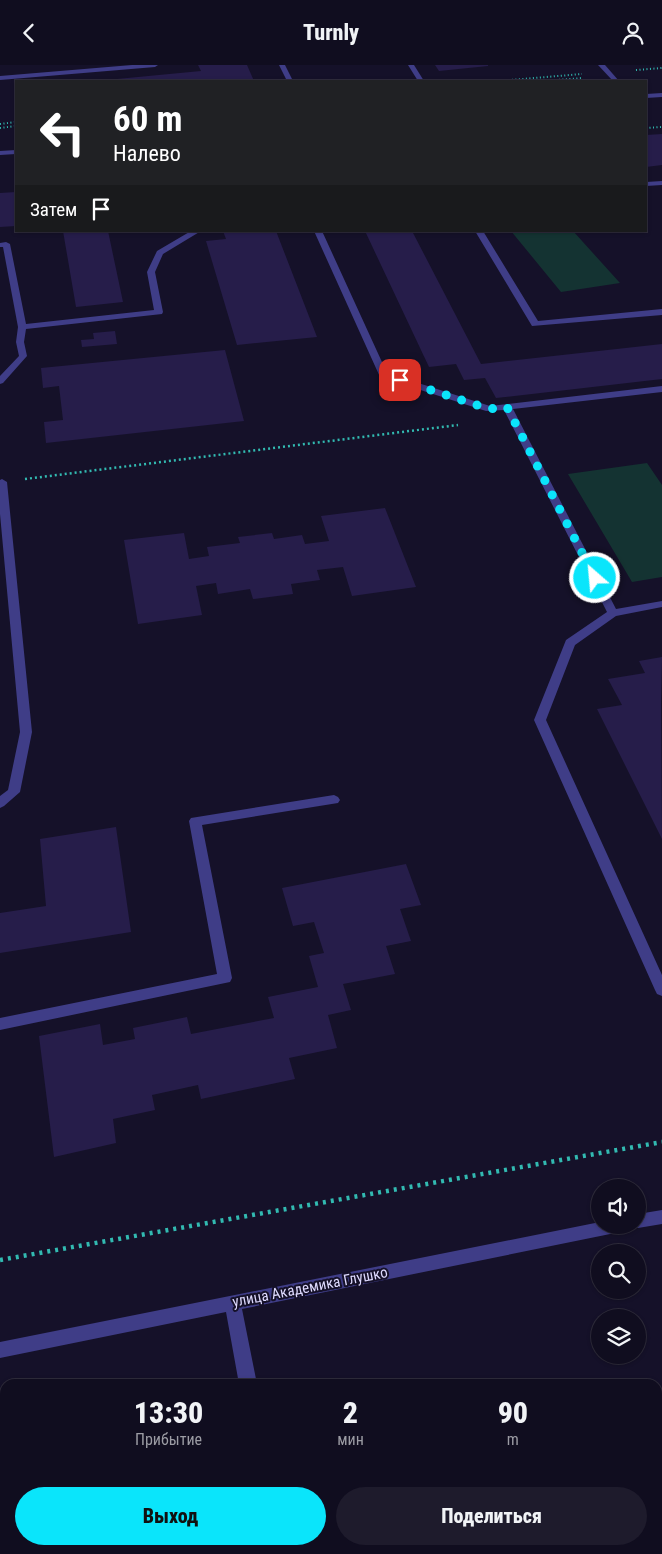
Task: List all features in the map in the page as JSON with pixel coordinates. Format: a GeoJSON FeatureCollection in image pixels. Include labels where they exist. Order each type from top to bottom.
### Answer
{"type":"FeatureCollection","features":[{"type":"Feature","properties":{"kind":"street"},"geometry":{"type":"LineString","coordinates":[[0,78],[16,80],[155,65]]}},
{"type":"Feature","properties":{"kind":"street"},"geometry":{"type":"LineString","coordinates":[[282,65],[290,80]]}},
{"type":"Feature","properties":{"kind":"street"},"geometry":{"type":"LineString","coordinates":[[411,65],[420,80]]}},
{"type":"Feature","properties":{"kind":"street"},"geometry":{"type":"LineString","coordinates":[[601,65],[615,80]]}},
{"type":"Feature","properties":{"kind":"street"},"geometry":{"type":"LineString","coordinates":[[647,96],[662,95]]}},
{"type":"Feature","properties":{"kind":"street"},"geometry":{"type":"LineString","coordinates":[[0,153],[15,152]]}},
{"type":"Feature","properties":{"kind":"street"},"geometry":{"type":"LineString","coordinates":[[647,184],[662,183]]}},
{"type":"Feature","properties":{"kind":"street"},"geometry":{"type":"LineString","coordinates":[[22,327],[158,312],[151,272],[160,253],[195,232]]}},
{"type":"Feature","properties":{"kind":"street"},"geometry":{"type":"LineString","coordinates":[[318,232],[383,375],[489,409],[662,389]]}},
{"type":"Feature","properties":{"kind":"street"},"geometry":{"type":"LineString","coordinates":[[480,232],[535,324],[662,312]]}},
{"type":"Feature","properties":{"kind":"street"},"geometry":{"type":"LineString","coordinates":[[0,245],[6,244],[22,327],[20,342],[23,356],[0,381]]}},
{"type":"Feature","properties":{"kind":"street"},"geometry":{"type":"LineString","coordinates":[[507,407],[613,613]]}},
{"type":"Feature","properties":{"kind":"street"},"geometry":{"type":"LineString","coordinates":[[0,803],[14,792],[26,732],[1,478]]}},
{"type":"Feature","properties":{"kind":"street"},"geometry":{"type":"LineString","coordinates":[[662,604],[613,613],[570,643],[540,720],[662,990]]}},
{"type":"Feature","properties":{"kind":"street"},"geometry":{"type":"LineString","coordinates":[[0,1024],[225,978],[195,821],[334,800]]}},
{"type":"Feature","properties":{"kind":"street"},"geometry":{"type":"LineString","coordinates":[[646,1220],[662,1217]]}},
{"type":"Feature","properties":{"kind":"street","name":"улица Академика Глушко"},"geometry":{"type":"LineString","coordinates":[[0,1350],[591,1231]]}},
{"type":"Feature","properties":{"kind":"street"},"geometry":{"type":"LineString","coordinates":[[233,1303],[247,1379]]}},
{"type":"Feature","properties":{"kind":"path"},"geometry":{"type":"LineString","coordinates":[[0,124],[15,122]]}},
{"type":"Feature","properties":{"kind":"path"},"geometry":{"type":"LineString","coordinates":[[0,128],[15,126]]}},
{"type":"Feature","properties":{"kind":"path"},"geometry":{"type":"LineString","coordinates":[[647,128],[662,127]]}},
{"type":"Feature","properties":{"kind":"path"},"geometry":{"type":"LineString","coordinates":[[1,478],[513,418]]}},
{"type":"Feature","properties":{"kind":"path"},"geometry":{"type":"LineString","coordinates":[[0,1260],[662,1142]]}},
{"type":"Feature","properties":{"kind":"green space"},"geometry":{"type":"Polygon","coordinates":[[[512,232],[574,232],[620,283],[561,292],[512,232]]]}},
{"type":"Feature","properties":{"kind":"green space"},"geometry":{"type":"Polygon","coordinates":[[[647,463],[662,485],[662,577],[632,582],[568,474],[647,463]]]}},
{"type":"Feature","properties":{"kind":"building"},"geometry":{"type":"Polygon","coordinates":[[[198,65],[247,65],[254,80],[106,80],[201,71],[198,65]]]}},
{"type":"Feature","properties":{"kind":"building"},"geometry":{"type":"Polygon","coordinates":[[[435,65],[488,65],[488,66],[439,71],[435,65]]]}},
{"type":"Feature","properties":{"kind":"building"},"geometry":{"type":"Polygon","coordinates":[[[662,134],[662,165],[647,167],[647,135],[662,134]]]}},
{"type":"Feature","properties":{"kind":"building"},"geometry":{"type":"Polygon","coordinates":[[[15,192],[15,226],[0,227],[0,193],[15,192]]]}},
{"type":"Feature","properties":{"kind":"building"},"geometry":{"type":"Polygon","coordinates":[[[63,232],[108,232],[123,302],[76,307],[63,232]]]}},
{"type":"Feature","properties":{"kind":"building"},"geometry":{"type":"Polygon","coordinates":[[[223,232],[276,232],[317,337],[237,345],[206,241],[226,239],[223,232]]]}},
{"type":"Feature","properties":{"kind":"building"},"geometry":{"type":"Polygon","coordinates":[[[365,232],[413,232],[481,364],[662,344],[662,379],[496,398],[485,378],[464,380],[456,364],[429,367],[365,232]]]}},
{"type":"Feature","properties":{"kind":"building"},"geometry":{"type":"Polygon","coordinates":[[[115,331],[117,344],[82,347],[81,340],[94,339],[93,333],[115,331]]]}},
{"type":"Feature","properties":{"kind":"building"},"geometry":{"type":"Polygon","coordinates":[[[225,350],[244,421],[46,443],[44,422],[63,420],[59,386],[43,388],[41,368],[225,350]]]}},
{"type":"Feature","properties":{"kind":"building"},"geometry":{"type":"Polygon","coordinates":[[[385,508],[416,587],[352,596],[343,567],[317,570],[320,580],[291,584],[293,594],[253,599],[250,589],[218,594],[216,583],[196,586],[202,615],[138,624],[124,540],[184,533],[189,559],[209,556],[207,547],[240,543],[238,537],[272,533],[274,539],[302,535],[305,544],[329,541],[321,516],[385,508]]]}},
{"type":"Feature","properties":{"kind":"building"},"geometry":{"type":"Polygon","coordinates":[[[662,657],[662,839],[597,709],[622,705],[608,679],[645,673],[639,661],[662,657]]]}},
{"type":"Feature","properties":{"kind":"building"},"geometry":{"type":"Polygon","coordinates":[[[116,827],[131,932],[0,953],[0,913],[46,906],[40,839],[116,827]]]}},
{"type":"Feature","properties":{"kind":"building"},"geometry":{"type":"Polygon","coordinates":[[[406,864],[421,905],[400,909],[411,941],[386,946],[395,974],[343,984],[351,1010],[328,1015],[337,1048],[289,1058],[295,1079],[201,1099],[198,1085],[152,1095],[155,1110],[113,1119],[116,1143],[54,1157],[39,1036],[100,1024],[103,1045],[135,1039],[133,1028],[187,1017],[191,1034],[274,1018],[268,997],[318,987],[309,956],[324,953],[314,922],[293,926],[282,888],[406,864]]]}},
{"type":"Feature","properties":{"kind":"route"},"geometry":{"type":"LineString","coordinates":[[400,380],[489,409],[507,407],[595,578]]}}]}
